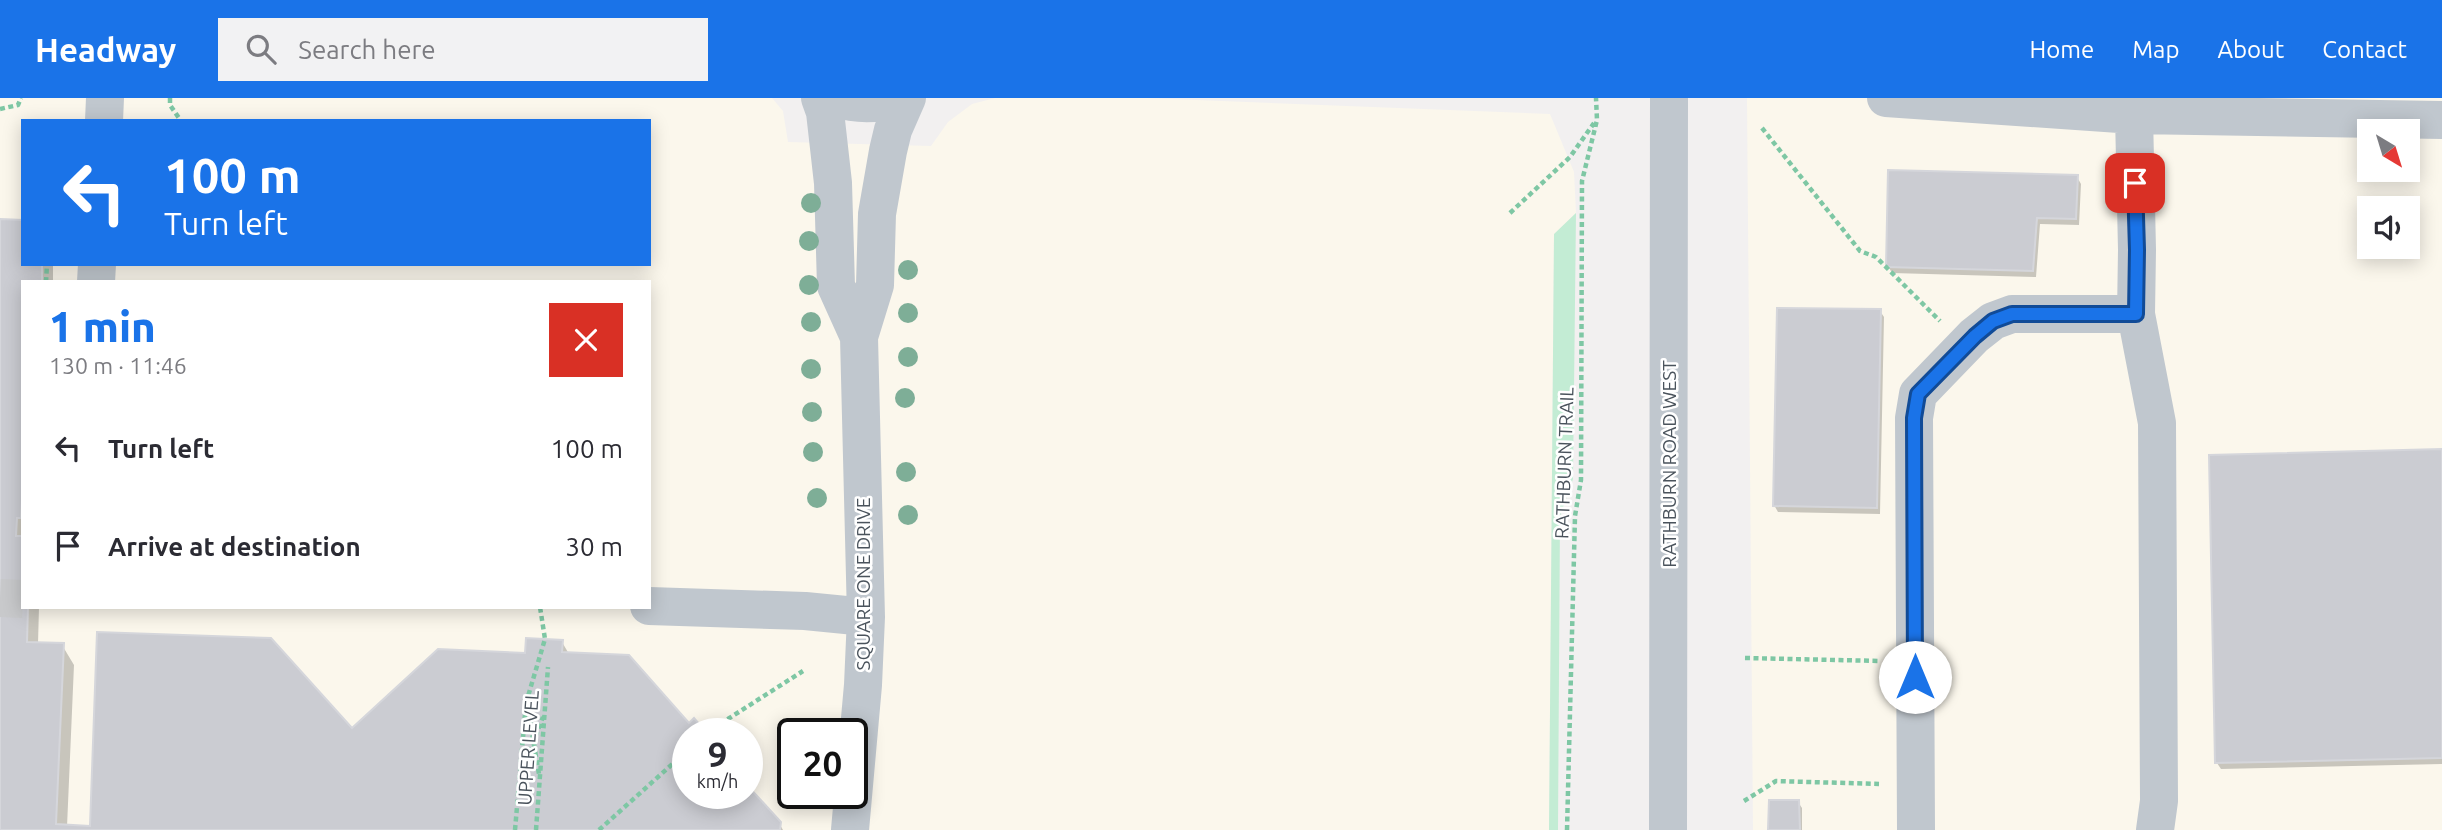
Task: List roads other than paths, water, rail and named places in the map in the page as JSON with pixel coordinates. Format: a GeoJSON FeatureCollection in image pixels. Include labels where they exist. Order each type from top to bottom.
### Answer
{"type":"FeatureCollection","features":[{"type":"Feature","properties":{"kind":"street"},"geometry":{"type":"LineString","coordinates":[[104,119],[105,98]]}},
{"type":"Feature","properties":{"kind":"street","name":"SQUARE ONE DRIVE"},"geometry":{"type":"LineString","coordinates":[[820,98],[825,112],[833,183],[836,286],[859,337]]}},
{"type":"Feature","properties":{"kind":"street"},"geometry":{"type":"LineString","coordinates":[[835,98],[862,104],[894,98]]}},
{"type":"Feature","properties":{"kind":"street","name":"SQUARE ONE DRIVE"},"geometry":{"type":"LineString","coordinates":[[850,830],[863,685],[866,617],[859,337],[875,285],[877,214],[888,151],[893,130],[907,98]]}},
{"type":"Feature","properties":{"kind":"street","name":"RATHBURN ROAD WEST"},"geometry":{"type":"LineString","coordinates":[[1668,830],[1669,98]]}},
{"type":"Feature","properties":{"kind":"street"},"geometry":{"type":"LineString","coordinates":[[1886,98],[2442,120]]}},
{"type":"Feature","properties":{"kind":"street"},"geometry":{"type":"LineString","coordinates":[[2136,106],[2136,314],[2157,423],[2159,801],[2155,830]]}},
{"type":"Feature","properties":{"kind":"street"},"geometry":{"type":"LineString","coordinates":[[1916,830],[1914,418],[1918,394],[1975,336],[1993,321],[2012,314],[2136,314]]}},
{"type":"Feature","properties":{"kind":"street"},"geometry":{"type":"LineString","coordinates":[[651,606],[805,611],[866,617]]}},
{"type":"Feature","properties":{"kind":"tunnel"},"geometry":{"type":"LineString","coordinates":[[0,598],[21,599]]}}]}
